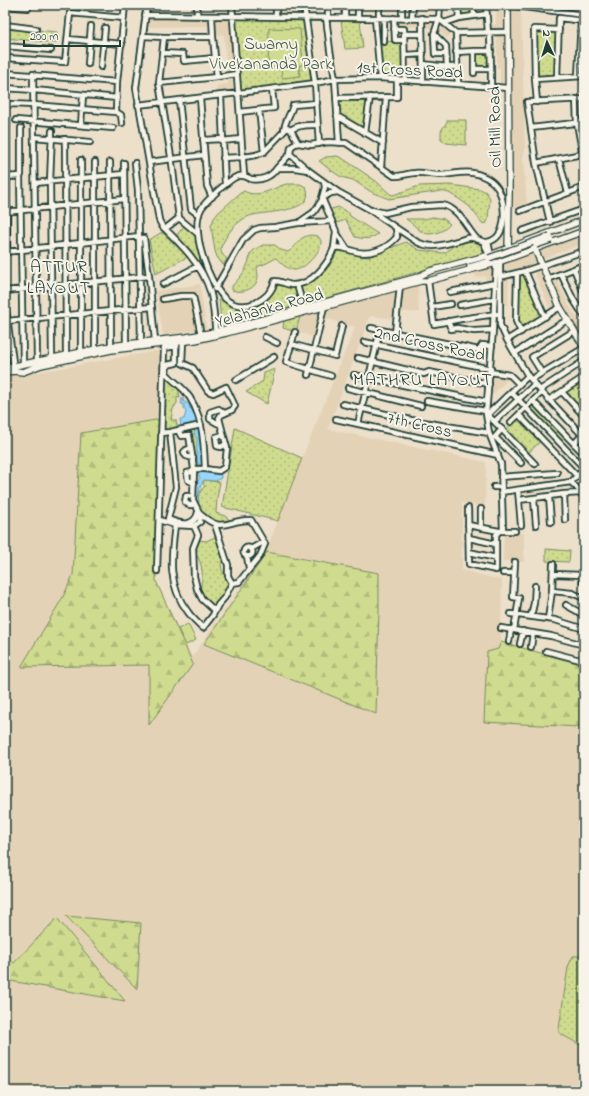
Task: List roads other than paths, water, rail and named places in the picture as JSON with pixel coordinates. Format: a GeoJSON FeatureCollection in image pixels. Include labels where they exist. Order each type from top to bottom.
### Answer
{"type":"FeatureCollection","features":[{"type":"Feature","properties":{"kind":"main road","name":"Oil Mill Road"},"geometry":{"type":"LineString","coordinates":[[508,5],[508,248],[511,258]]}},
{"type":"Feature","properties":{"kind":"main road","name":"Yelahanka Road"},"geometry":{"type":"LineString","coordinates":[[493,260],[508,248],[584,220]]}},
{"type":"Feature","properties":{"kind":"main road"},"geometry":{"type":"LineString","coordinates":[[419,279],[493,260],[584,224]]}},
{"type":"Feature","properties":{"kind":"main road","name":"Yelahanka Road"},"geometry":{"type":"LineString","coordinates":[[5,372],[23,363],[111,346],[216,334],[419,279],[428,281],[493,260],[511,258],[584,230]]}},
{"type":"Feature","properties":{"kind":"main road"},"geometry":{"type":"LineString","coordinates":[[550,238],[584,230]]}},
{"type":"Feature","properties":{"kind":"main road"},"geometry":{"type":"LineString","coordinates":[[531,239],[560,307],[584,347]]}},
{"type":"Feature","properties":{"kind":"main road","name":"Yelahanka Road"},"geometry":{"type":"LineString","coordinates":[[5,368],[14,368],[23,372],[42,365],[126,348],[179,343],[324,308],[419,279]]}},
{"type":"Feature","properties":{"kind":"street"},"geometry":{"type":"LineString","coordinates":[[116,112],[117,82],[125,5]]}},
{"type":"Feature","properties":{"kind":"street"},"geometry":{"type":"LineString","coordinates":[[147,5],[136,88],[159,220],[189,252],[210,290],[216,334]]}},
{"type":"Feature","properties":{"kind":"street"},"geometry":{"type":"LineString","coordinates":[[197,5],[197,15]]}},
{"type":"Feature","properties":{"kind":"street"},"geometry":{"type":"LineString","coordinates":[[232,5],[244,175]]}},
{"type":"Feature","properties":{"kind":"street"},"geometry":{"type":"LineString","coordinates":[[276,5],[276,16]]}},
{"type":"Feature","properties":{"kind":"street"},"geometry":{"type":"LineString","coordinates":[[304,5],[315,83],[319,144]]}},
{"type":"Feature","properties":{"kind":"street"},"geometry":{"type":"LineString","coordinates":[[328,5],[327,17],[330,50],[335,79],[339,143]]}},
{"type":"Feature","properties":{"kind":"street"},"geometry":{"type":"LineString","coordinates":[[345,5],[345,17]]}},
{"type":"Feature","properties":{"kind":"street"},"geometry":{"type":"LineString","coordinates":[[358,5],[358,18]]}},
{"type":"Feature","properties":{"kind":"street"},"geometry":{"type":"LineString","coordinates":[[379,5],[380,78]]}},
{"type":"Feature","properties":{"kind":"street"},"geometry":{"type":"LineString","coordinates":[[402,5],[402,18]]}},
{"type":"Feature","properties":{"kind":"street"},"geometry":{"type":"LineString","coordinates":[[412,18],[413,5]]}},
{"type":"Feature","properties":{"kind":"street"},"geometry":{"type":"LineString","coordinates":[[440,5],[439,19],[434,34],[435,54],[446,54]]}},
{"type":"Feature","properties":{"kind":"street"},"geometry":{"type":"LineString","coordinates":[[458,5],[459,18]]}},
{"type":"Feature","properties":{"kind":"street"},"geometry":{"type":"LineString","coordinates":[[473,5],[474,15]]}},
{"type":"Feature","properties":{"kind":"street"},"geometry":{"type":"LineString","coordinates":[[486,5],[491,51],[491,87]]}},
{"type":"Feature","properties":{"kind":"street"},"geometry":{"type":"LineString","coordinates":[[508,5],[584,15]]}},
{"type":"Feature","properties":{"kind":"street"},"geometry":{"type":"LineString","coordinates":[[5,6],[28,8]]}},
{"type":"Feature","properties":{"kind":"street"},"geometry":{"type":"LineString","coordinates":[[5,58],[65,62],[70,13],[124,18]]}},
{"type":"Feature","properties":{"kind":"street"},"geometry":{"type":"LineString","coordinates":[[444,23],[459,18],[486,14]]}},
{"type":"Feature","properties":{"kind":"street"},"geometry":{"type":"LineString","coordinates":[[145,15],[422,18],[439,19],[456,33],[507,32]]}},
{"type":"Feature","properties":{"kind":"street"},"geometry":{"type":"LineString","coordinates":[[212,16],[218,77]]}},
{"type":"Feature","properties":{"kind":"street"},"geometry":{"type":"LineString","coordinates":[[379,18],[384,42]]}},
{"type":"Feature","properties":{"kind":"street"},"geometry":{"type":"LineString","coordinates":[[394,18],[395,40],[404,40]]}},
{"type":"Feature","properties":{"kind":"street"},"geometry":{"type":"LineString","coordinates":[[422,18],[423,82]]}},
{"type":"Feature","properties":{"kind":"street"},"geometry":{"type":"LineString","coordinates":[[557,78],[560,18],[582,21],[578,76]]}},
{"type":"Feature","properties":{"kind":"street"},"geometry":{"type":"LineString","coordinates":[[5,25],[36,29]]}},
{"type":"Feature","properties":{"kind":"street"},"geometry":{"type":"LineString","coordinates":[[88,64],[91,26]]}},
{"type":"Feature","properties":{"kind":"street"},"geometry":{"type":"LineString","coordinates":[[101,67],[105,28]]}},
{"type":"Feature","properties":{"kind":"street"},"geometry":{"type":"LineString","coordinates":[[394,29],[404,29],[405,80]]}},
{"type":"Feature","properties":{"kind":"street"},"geometry":{"type":"LineString","coordinates":[[537,102],[534,29],[559,30]]}},
{"type":"Feature","properties":{"kind":"street"},"geometry":{"type":"LineString","coordinates":[[456,33],[458,84]]}},
{"type":"Feature","properties":{"kind":"street"},"geometry":{"type":"LineString","coordinates":[[404,34],[422,34]]}},
{"type":"Feature","properties":{"kind":"street"},"geometry":{"type":"LineString","coordinates":[[434,34],[445,43],[447,67]]}},
{"type":"Feature","properties":{"kind":"street"},"geometry":{"type":"LineString","coordinates":[[143,36],[213,37]]}},
{"type":"Feature","properties":{"kind":"street"},"geometry":{"type":"LineString","coordinates":[[164,37],[159,83],[161,102],[172,159],[179,218],[198,234]]}},
{"type":"Feature","properties":{"kind":"street"},"geometry":{"type":"LineString","coordinates":[[68,39],[122,44]]}},
{"type":"Feature","properties":{"kind":"street"},"geometry":{"type":"LineString","coordinates":[[5,46],[51,50]]}},
{"type":"Feature","properties":{"kind":"street"},"geometry":{"type":"LineString","coordinates":[[456,52],[491,51]]}},
{"type":"Feature","properties":{"kind":"street"},"geometry":{"type":"LineString","coordinates":[[474,52],[474,71],[491,69]]}},
{"type":"Feature","properties":{"kind":"street"},"geometry":{"type":"LineString","coordinates":[[162,54],[183,54],[184,61],[215,58]]}},
{"type":"Feature","properties":{"kind":"street"},"geometry":{"type":"LineString","coordinates":[[405,55],[423,54]]}},
{"type":"Feature","properties":{"kind":"street"},"geometry":{"type":"LineString","coordinates":[[423,64],[457,67]]}},
{"type":"Feature","properties":{"kind":"street"},"geometry":{"type":"LineString","coordinates":[[5,72],[117,82]]}},
{"type":"Feature","properties":{"kind":"street"},"geometry":{"type":"LineString","coordinates":[[33,74],[37,361]]}},
{"type":"Feature","properties":{"kind":"street"},"geometry":{"type":"LineString","coordinates":[[159,83],[237,74]]}},
{"type":"Feature","properties":{"kind":"street"},"geometry":{"type":"LineString","coordinates":[[535,79],[584,76]]}},
{"type":"Feature","properties":{"kind":"street","name":"1st Cross Road"},"geometry":{"type":"LineString","coordinates":[[138,105],[221,96],[335,79],[380,78],[508,88]]}},
{"type":"Feature","properties":{"kind":"street"},"geometry":{"type":"LineString","coordinates":[[336,98],[397,97],[397,80]]}},
{"type":"Feature","properties":{"kind":"street"},"geometry":{"type":"LineString","coordinates":[[5,88],[117,98]]}},
{"type":"Feature","properties":{"kind":"street"},"geometry":{"type":"LineString","coordinates":[[240,112],[274,108],[272,89]]}},
{"type":"Feature","properties":{"kind":"street"},"geometry":{"type":"LineString","coordinates":[[81,125],[82,95]]}},
{"type":"Feature","properties":{"kind":"street"},"geometry":{"type":"LineString","coordinates":[[221,96],[224,136],[222,140],[225,185]]}},
{"type":"Feature","properties":{"kind":"street"},"geometry":{"type":"LineString","coordinates":[[365,133],[370,97]]}},
{"type":"Feature","properties":{"kind":"street"},"geometry":{"type":"LineString","coordinates":[[380,168],[386,97]]}},
{"type":"Feature","properties":{"kind":"street"},"geometry":{"type":"LineString","coordinates":[[200,98],[207,186],[212,198]]}},
{"type":"Feature","properties":{"kind":"street"},"geometry":{"type":"LineString","coordinates":[[576,99],[576,123],[584,162]]}},
{"type":"Feature","properties":{"kind":"street"},"geometry":{"type":"LineString","coordinates":[[550,222],[536,163],[527,102],[584,99]]}},
{"type":"Feature","properties":{"kind":"street"},"geometry":{"type":"LineString","coordinates":[[179,100],[190,209],[199,215]]}},
{"type":"Feature","properties":{"kind":"street"},"geometry":{"type":"LineString","coordinates":[[284,131],[284,126],[291,114],[293,105],[317,103]]}},
{"type":"Feature","properties":{"kind":"street"},"geometry":{"type":"LineString","coordinates":[[5,106],[10,104],[34,105],[116,112],[121,115],[122,123]]}},
{"type":"Feature","properties":{"kind":"street"},"geometry":{"type":"LineString","coordinates":[[259,110],[264,152]]}},
{"type":"Feature","properties":{"kind":"street"},"geometry":{"type":"LineString","coordinates":[[5,111],[7,122],[6,252],[124,238],[144,238],[155,341]]}},
{"type":"Feature","properties":{"kind":"street"},"geometry":{"type":"LineString","coordinates":[[337,116],[383,144]]}},
{"type":"Feature","properties":{"kind":"street"},"geometry":{"type":"LineString","coordinates":[[16,120],[113,128]]}},
{"type":"Feature","properties":{"kind":"street"},"geometry":{"type":"LineString","coordinates":[[531,128],[584,122]]}},
{"type":"Feature","properties":{"kind":"street"},"geometry":{"type":"LineString","coordinates":[[223,158],[242,157],[264,152],[287,128],[292,130],[301,126],[318,125]]}},
{"type":"Feature","properties":{"kind":"street"},"geometry":{"type":"LineString","coordinates":[[21,128],[22,175],[20,176],[20,210],[23,363]]}},
{"type":"Feature","properties":{"kind":"street"},"geometry":{"type":"LineString","coordinates":[[292,130],[298,143]]}},
{"type":"Feature","properties":{"kind":"street"},"geometry":{"type":"LineString","coordinates":[[52,131],[50,182],[52,358]]}},
{"type":"Feature","properties":{"kind":"street"},"geometry":{"type":"LineString","coordinates":[[34,136],[90,142]]}},
{"type":"Feature","properties":{"kind":"street"},"geometry":{"type":"LineString","coordinates":[[65,139],[66,355]]}},
{"type":"Feature","properties":{"kind":"street"},"geometry":{"type":"LineString","coordinates":[[203,140],[241,139]]}},
{"type":"Feature","properties":{"kind":"street"},"geometry":{"type":"LineString","coordinates":[[290,154],[308,170],[338,192],[367,208],[420,244],[436,246],[462,239],[476,238],[486,242],[495,239],[502,229],[504,216],[501,195],[492,182],[472,173],[438,175],[413,173],[400,177],[394,176],[380,168],[346,143],[328,142],[311,145],[298,143],[291,147],[290,154],[270,175],[261,179],[252,179],[244,175],[238,176],[233,178],[225,185],[204,205],[199,215],[198,234],[199,245],[204,262],[216,288],[226,299],[236,304],[244,305],[262,300],[270,292],[275,281],[288,285],[297,285],[310,279],[321,270],[330,257],[334,248],[336,231]]}},
{"type":"Feature","properties":{"kind":"street"},"geometry":{"type":"LineString","coordinates":[[536,163],[582,154]]}},
{"type":"Feature","properties":{"kind":"street"},"geometry":{"type":"LineString","coordinates":[[149,162],[204,155]]}},
{"type":"Feature","properties":{"kind":"street"},"geometry":{"type":"LineString","coordinates":[[559,159],[568,193]]}},
{"type":"Feature","properties":{"kind":"street"},"geometry":{"type":"LineString","coordinates":[[81,160],[81,352]]}},
{"type":"Feature","properties":{"kind":"street"},"geometry":{"type":"LineString","coordinates":[[94,162],[95,349]]}},
{"type":"Feature","properties":{"kind":"street"},"geometry":{"type":"LineString","coordinates":[[110,162],[111,346]]}},
{"type":"Feature","properties":{"kind":"street"},"geometry":{"type":"LineString","coordinates":[[124,163],[126,344]]}},
{"type":"Feature","properties":{"kind":"street"},"geometry":{"type":"LineString","coordinates":[[134,163],[138,190],[141,342]]}},
{"type":"Feature","properties":{"kind":"street"},"geometry":{"type":"LineString","coordinates":[[277,168],[308,170]]}},
{"type":"Feature","properties":{"kind":"street"},"geometry":{"type":"LineString","coordinates":[[35,183],[123,174]]}},
{"type":"Feature","properties":{"kind":"street"},"geometry":{"type":"LineString","coordinates":[[6,177],[20,176]]}},
{"type":"Feature","properties":{"kind":"street"},"geometry":{"type":"LineString","coordinates":[[298,223],[314,212],[322,198],[325,187],[324,182]]}},
{"type":"Feature","properties":{"kind":"street"},"geometry":{"type":"LineString","coordinates":[[520,210],[584,187]]}},
{"type":"Feature","properties":{"kind":"street"},"geometry":{"type":"LineString","coordinates":[[322,198],[331,193],[338,192]]}},
{"type":"Feature","properties":{"kind":"street"},"geometry":{"type":"LineString","coordinates":[[501,195],[509,195]]}},
{"type":"Feature","properties":{"kind":"street"},"geometry":{"type":"LineString","coordinates":[[322,198],[336,231],[347,249]]}},
{"type":"Feature","properties":{"kind":"street"},"geometry":{"type":"LineString","coordinates":[[6,212],[124,199]]}},
{"type":"Feature","properties":{"kind":"street"},"geometry":{"type":"LineString","coordinates":[[367,208],[385,213],[411,207],[446,206],[459,214],[476,238]]}},
{"type":"Feature","properties":{"kind":"street"},"geometry":{"type":"LineString","coordinates":[[522,231],[584,209]]}},
{"type":"Feature","properties":{"kind":"street"},"geometry":{"type":"LineString","coordinates":[[386,222],[388,216],[392,212]]}},
{"type":"Feature","properties":{"kind":"street"},"geometry":{"type":"LineString","coordinates":[[165,228],[179,218]]}},
{"type":"Feature","properties":{"kind":"street"},"geometry":{"type":"LineString","coordinates":[[211,296],[248,234],[260,228],[298,223],[332,221]]}},
{"type":"Feature","properties":{"kind":"street"},"geometry":{"type":"LineString","coordinates":[[396,228],[397,238]]}},
{"type":"Feature","properties":{"kind":"street"},"geometry":{"type":"LineString","coordinates":[[334,248],[341,247],[359,253],[373,252],[385,248],[397,238],[410,238]]}},
{"type":"Feature","properties":{"kind":"street"},"geometry":{"type":"LineString","coordinates":[[486,242],[500,277],[500,325],[514,353],[532,380],[583,436],[574,444]]}},
{"type":"Feature","properties":{"kind":"street"},"geometry":{"type":"LineString","coordinates":[[500,277],[517,274],[584,251]]}},
{"type":"Feature","properties":{"kind":"street"},"geometry":{"type":"LineString","coordinates":[[493,260],[495,283],[494,314],[487,413],[489,433],[500,464],[501,531]]}},
{"type":"Feature","properties":{"kind":"street"},"geometry":{"type":"LineString","coordinates":[[163,284],[204,262]]}},
{"type":"Feature","properties":{"kind":"street"},"geometry":{"type":"LineString","coordinates":[[547,279],[584,265]]}},
{"type":"Feature","properties":{"kind":"street"},"geometry":{"type":"LineString","coordinates":[[574,269],[584,293]]}},
{"type":"Feature","properties":{"kind":"street"},"geometry":{"type":"LineString","coordinates":[[526,271],[544,317]]}},
{"type":"Feature","properties":{"kind":"street"},"geometry":{"type":"LineString","coordinates":[[517,274],[516,321],[521,332]]}},
{"type":"Feature","properties":{"kind":"street"},"geometry":{"type":"LineString","coordinates":[[561,274],[573,299],[584,316]]}},
{"type":"Feature","properties":{"kind":"street"},"geometry":{"type":"LineString","coordinates":[[5,291],[149,276]]}},
{"type":"Feature","properties":{"kind":"street"},"geometry":{"type":"LineString","coordinates":[[428,281],[434,324],[500,314]]}},
{"type":"Feature","properties":{"kind":"street"},"geometry":{"type":"LineString","coordinates":[[450,292],[495,283]]}},
{"type":"Feature","properties":{"kind":"street"},"geometry":{"type":"LineString","coordinates":[[297,285],[304,309]]}},
{"type":"Feature","properties":{"kind":"street"},"geometry":{"type":"LineString","coordinates":[[395,333],[400,286]]}},
{"type":"Feature","properties":{"kind":"street"},"geometry":{"type":"LineString","coordinates":[[163,299],[193,296],[201,335]]}},
{"type":"Feature","properties":{"kind":"street"},"geometry":{"type":"LineString","coordinates":[[460,305],[494,300]]}},
{"type":"Feature","properties":{"kind":"street"},"geometry":{"type":"LineString","coordinates":[[5,304],[14,368]]}},
{"type":"Feature","properties":{"kind":"street"},"geometry":{"type":"LineString","coordinates":[[432,307],[452,304]]}},
{"type":"Feature","properties":{"kind":"street"},"geometry":{"type":"LineString","coordinates":[[7,321],[152,307]]}},
{"type":"Feature","properties":{"kind":"street"},"geometry":{"type":"LineString","coordinates":[[507,340],[560,307]]}},
{"type":"Feature","properties":{"kind":"street"},"geometry":{"type":"LineString","coordinates":[[308,375],[324,308]]}},
{"type":"Feature","properties":{"kind":"street"},"geometry":{"type":"LineString","coordinates":[[514,353],[567,320]]}},
{"type":"Feature","properties":{"kind":"street"},"geometry":{"type":"LineString","coordinates":[[448,321],[451,329],[457,328],[474,331],[493,330]]}},
{"type":"Feature","properties":{"kind":"street"},"geometry":{"type":"LineString","coordinates":[[291,344],[335,356],[342,326]]}},
{"type":"Feature","properties":{"kind":"street"},"geometry":{"type":"LineString","coordinates":[[371,328],[479,350],[482,345],[492,346]]}},
{"type":"Feature","properties":{"kind":"street"},"geometry":{"type":"LineString","coordinates":[[358,424],[380,330]]}},
{"type":"Feature","properties":{"kind":"street"},"geometry":{"type":"LineString","coordinates":[[542,373],[532,357],[574,331]]}},
{"type":"Feature","properties":{"kind":"street"},"geometry":{"type":"LineString","coordinates":[[295,332],[286,362],[331,376]]}},
{"type":"Feature","properties":{"kind":"street"},"geometry":{"type":"LineString","coordinates":[[266,337],[277,343]]}},
{"type":"Feature","properties":{"kind":"street","name":"2nd Cross Road"},"geometry":{"type":"LineString","coordinates":[[364,342],[510,374],[519,384]]}},
{"type":"Feature","properties":{"kind":"street"},"geometry":{"type":"LineString","coordinates":[[179,343],[182,363],[193,368],[208,391],[213,393],[226,387],[235,406],[232,410],[224,413],[219,418],[227,448],[225,467],[219,471],[194,469],[192,472],[187,473],[187,477],[194,483]]}},
{"type":"Feature","properties":{"kind":"street"},"geometry":{"type":"LineString","coordinates":[[179,343],[176,363],[168,365],[166,373],[184,390],[192,401],[201,425],[205,469]]}},
{"type":"Feature","properties":{"kind":"street"},"geometry":{"type":"LineString","coordinates":[[157,571],[164,348],[179,343]]}},
{"type":"Feature","properties":{"kind":"street"},"geometry":{"type":"LineString","coordinates":[[487,413],[519,384],[532,380],[584,347]]}},
{"type":"Feature","properties":{"kind":"street"},"geometry":{"type":"LineString","coordinates":[[236,380],[274,357]]}},
{"type":"Feature","properties":{"kind":"street"},"geometry":{"type":"LineString","coordinates":[[358,358],[424,374],[429,372],[489,384]]}},
{"type":"Feature","properties":{"kind":"street"},"geometry":{"type":"LineString","coordinates":[[511,422],[533,401],[541,391],[584,361]]}},
{"type":"Feature","properties":{"kind":"street"},"geometry":{"type":"LineString","coordinates":[[354,375],[487,402]]}},
{"type":"Feature","properties":{"kind":"street"},"geometry":{"type":"LineString","coordinates":[[495,421],[518,400],[532,380]]}},
{"type":"Feature","properties":{"kind":"street"},"geometry":{"type":"LineString","coordinates":[[549,400],[583,380]]}},
{"type":"Feature","properties":{"kind":"street"},"geometry":{"type":"LineString","coordinates":[[348,388],[421,406]]}},
{"type":"Feature","properties":{"kind":"street"},"geometry":{"type":"LineString","coordinates":[[494,487],[501,490],[518,490],[571,482],[584,468],[511,392]]}},
{"type":"Feature","properties":{"kind":"street"},"geometry":{"type":"LineString","coordinates":[[562,392],[584,416]]}},
{"type":"Feature","properties":{"kind":"street"},"geometry":{"type":"LineString","coordinates":[[427,401],[487,413],[535,464]]}},
{"type":"Feature","properties":{"kind":"street"},"geometry":{"type":"LineString","coordinates":[[533,401],[584,454]]}},
{"type":"Feature","properties":{"kind":"street"},"geometry":{"type":"LineString","coordinates":[[343,404],[411,420],[489,433]]}},
{"type":"Feature","properties":{"kind":"street"},"geometry":{"type":"LineString","coordinates":[[220,424],[212,420],[209,414],[211,411],[219,409],[224,413]]}},
{"type":"Feature","properties":{"kind":"street"},"geometry":{"type":"LineString","coordinates":[[519,415],[577,476]]}},
{"type":"Feature","properties":{"kind":"street","name":"7th Cross"},"geometry":{"type":"LineString","coordinates":[[336,419],[498,455]]}},
{"type":"Feature","properties":{"kind":"street"},"geometry":{"type":"LineString","coordinates":[[161,433],[201,425]]}},
{"type":"Feature","properties":{"kind":"street"},"geometry":{"type":"LineString","coordinates":[[502,429],[495,437],[521,463]]}},
{"type":"Feature","properties":{"kind":"street"},"geometry":{"type":"LineString","coordinates":[[178,430],[181,436],[189,435],[194,469],[193,496],[195,505],[199,512],[215,525],[228,566],[228,576],[232,583]]}},
{"type":"Feature","properties":{"kind":"street"},"geometry":{"type":"LineString","coordinates":[[170,432],[176,487],[168,519],[178,525],[194,522],[199,512]]}},
{"type":"Feature","properties":{"kind":"street"},"geometry":{"type":"LineString","coordinates":[[223,435],[216,437],[217,446],[221,447],[226,444]]}},
{"type":"Feature","properties":{"kind":"street"},"geometry":{"type":"LineString","coordinates":[[501,477],[558,473]]}},
{"type":"Feature","properties":{"kind":"street"},"geometry":{"type":"LineString","coordinates":[[571,482],[583,494]]}},
{"type":"Feature","properties":{"kind":"street"},"geometry":{"type":"LineString","coordinates":[[518,490],[521,525]]}},
{"type":"Feature","properties":{"kind":"street"},"geometry":{"type":"LineString","coordinates":[[519,500],[564,494],[583,494]]}},
{"type":"Feature","properties":{"kind":"street"},"geometry":{"type":"LineString","coordinates":[[564,494],[564,520]]}},
{"type":"Feature","properties":{"kind":"street"},"geometry":{"type":"LineString","coordinates":[[193,496],[186,496],[184,502],[189,506],[195,505]]}},
{"type":"Feature","properties":{"kind":"street"},"geometry":{"type":"LineString","coordinates":[[549,497],[551,522]]}},
{"type":"Feature","properties":{"kind":"street"},"geometry":{"type":"LineString","coordinates":[[534,499],[536,525]]}},
{"type":"Feature","properties":{"kind":"street"},"geometry":{"type":"LineString","coordinates":[[468,508],[469,564],[496,570],[496,535],[501,531]]}},
{"type":"Feature","properties":{"kind":"street"},"geometry":{"type":"LineString","coordinates":[[480,509],[481,528]]}},
{"type":"Feature","properties":{"kind":"street"},"geometry":{"type":"LineString","coordinates":[[159,520],[178,525],[194,526],[200,522],[199,512]]}},
{"type":"Feature","properties":{"kind":"street"},"geometry":{"type":"LineString","coordinates":[[215,525],[224,525],[250,520],[264,544],[260,556],[239,582],[232,583]]}},
{"type":"Feature","properties":{"kind":"street"},"geometry":{"type":"LineString","coordinates":[[178,525],[171,566],[175,591],[187,612],[203,628],[225,597],[232,583]]}},
{"type":"Feature","properties":{"kind":"street"},"geometry":{"type":"LineString","coordinates":[[468,525],[501,531],[515,531]]}},
{"type":"Feature","properties":{"kind":"street"},"geometry":{"type":"LineString","coordinates":[[194,526],[198,535],[193,548],[194,576],[197,589],[202,599],[215,611]]}},
{"type":"Feature","properties":{"kind":"street"},"geometry":{"type":"LineString","coordinates":[[469,538],[496,544]]}},
{"type":"Feature","properties":{"kind":"street"},"geometry":{"type":"LineString","coordinates":[[249,569],[247,556],[244,555],[244,550],[248,548],[251,549],[263,542]]}},
{"type":"Feature","properties":{"kind":"street"},"geometry":{"type":"LineString","coordinates":[[469,552],[496,558]]}},
{"type":"Feature","properties":{"kind":"street"},"geometry":{"type":"LineString","coordinates":[[509,642],[517,615],[519,598],[513,597],[515,562]]}},
{"type":"Feature","properties":{"kind":"street"},"geometry":{"type":"LineString","coordinates":[[548,619],[552,591],[553,564]]}},
{"type":"Feature","properties":{"kind":"street"},"geometry":{"type":"LineString","coordinates":[[503,573],[514,573]]}},
{"type":"Feature","properties":{"kind":"street"},"geometry":{"type":"LineString","coordinates":[[553,574],[583,575],[584,583]]}},
{"type":"Feature","properties":{"kind":"street"},"geometry":{"type":"LineString","coordinates":[[532,616],[535,586]]}},
{"type":"Feature","properties":{"kind":"street"},"geometry":{"type":"LineString","coordinates":[[552,591],[572,593],[584,598]]}},
{"type":"Feature","properties":{"kind":"street"},"geometry":{"type":"LineString","coordinates":[[566,605],[584,615]]}},
{"type":"Feature","properties":{"kind":"street"},"geometry":{"type":"LineString","coordinates":[[511,614],[548,619],[584,629]]}},
{"type":"Feature","properties":{"kind":"street"},"geometry":{"type":"LineString","coordinates":[[501,628],[523,631],[584,644]]}},
{"type":"Feature","properties":{"kind":"street"},"geometry":{"type":"LineString","coordinates":[[520,644],[523,631]]}},
{"type":"Feature","properties":{"kind":"street"},"geometry":{"type":"LineString","coordinates":[[531,647],[533,633]]}},
{"type":"Feature","properties":{"kind":"street"},"geometry":{"type":"LineString","coordinates":[[546,651],[584,661]]}},
{"type":"Feature","properties":{"kind":"water"},"geometry":{"type":"Polygon","coordinates":[[[182,398],[184,399],[183,401],[190,405],[189,408],[191,408],[198,421],[196,424],[181,427],[180,419],[184,419],[186,412],[184,404],[181,404],[182,398]]]}},
{"type":"Feature","properties":{"kind":"water"},"geometry":{"type":"Polygon","coordinates":[[[198,427],[203,446],[203,465],[199,465],[197,459],[197,438],[195,436],[194,428],[198,427]]]}},
{"type":"Feature","properties":{"kind":"water"},"geometry":{"type":"Polygon","coordinates":[[[199,470],[203,472],[210,471],[217,473],[221,475],[221,478],[216,481],[204,480],[199,490],[199,502],[196,503],[195,493],[200,478],[199,470]]]}},
{"type":"Feature","properties":{"kind":"district","name":"ATTUR LAYOUT"},"geometry":{"type":"Point","coordinates":[59,276]}},
{"type":"Feature","properties":{"kind":"district","name":"MATHRU LAYOUT"},"geometry":{"type":"Point","coordinates":[423,379]}},
{"type":"Feature","properties":{"kind":"park label","name":"Swamy Vivekananda Park"},"geometry":{"type":"Point","coordinates":[271,53]}}]}
